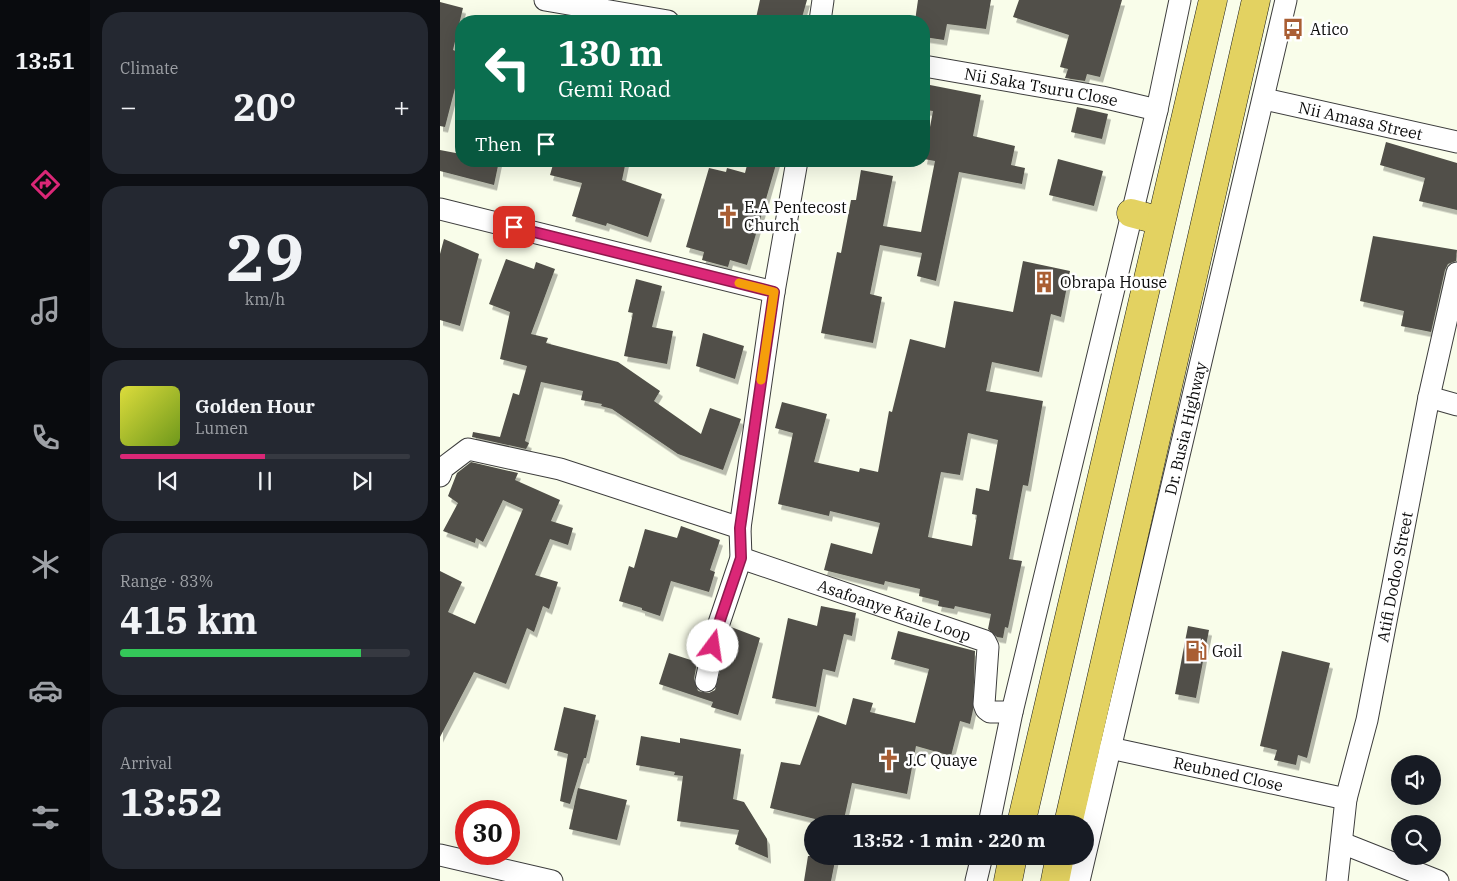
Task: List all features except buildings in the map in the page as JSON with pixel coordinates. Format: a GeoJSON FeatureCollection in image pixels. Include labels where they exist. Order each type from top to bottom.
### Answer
{"type":"FeatureCollection","features":[{"type":"Feature","properties":{"kind":"highway"},"geometry":{"type":"LineString","coordinates":[[1023,815],[1213,0]]}},
{"type":"Feature","properties":{"kind":"highway","name":"Dr. Busia Highway"},"geometry":{"type":"LineString","coordinates":[[1070,815],[1256,0]]}},
{"type":"Feature","properties":{"kind":"highway"},"geometry":{"type":"LineString","coordinates":[[1131,213],[1161,221]]}},
{"type":"Feature","properties":{"kind":"highway"},"geometry":{"type":"LineString","coordinates":[[1008,881],[1011,865]]}},
{"type":"Feature","properties":{"kind":"highway"},"geometry":{"type":"LineString","coordinates":[[1055,881],[1058,865]]}},
{"type":"Feature","properties":{"kind":"street"},"geometry":{"type":"LineString","coordinates":[[545,0],[633,15]]}},
{"type":"Feature","properties":{"kind":"street"},"geometry":{"type":"LineString","coordinates":[[821,15],[823,0]]}},
{"type":"Feature","properties":{"kind":"street"},"geometry":{"type":"LineString","coordinates":[[991,815],[1012,712],[1157,110],[1180,0]]}},
{"type":"Feature","properties":{"kind":"street","name":"Dr. Busia Highway"},"geometry":{"type":"LineString","coordinates":[[1079,881],[1286,0]]}},
{"type":"Feature","properties":{"kind":"street","name":"Nii Saka Tsuru Close"},"geometry":{"type":"LineString","coordinates":[[930,67],[1102,97],[1157,110]]}},
{"type":"Feature","properties":{"kind":"street","name":"Nii Amasa Street"},"geometry":{"type":"LineString","coordinates":[[1264,99],[1457,142]]}},
{"type":"Feature","properties":{"kind":"street"},"geometry":{"type":"LineString","coordinates":[[706,682],[717,629],[741,558],[740,528],[774,292],[795,167]]}},
{"type":"Feature","properties":{"kind":"street"},"geometry":{"type":"LineString","coordinates":[[440,209],[774,292]]}},
{"type":"Feature","properties":{"kind":"street","name":"Atifi Dodoo Street"},"geometry":{"type":"LineString","coordinates":[[1337,881],[1346,799],[1367,720],[1429,397],[1457,273]]}},
{"type":"Feature","properties":{"kind":"street"},"geometry":{"type":"LineString","coordinates":[[1429,397],[1457,405]]}},
{"type":"Feature","properties":{"kind":"street"},"geometry":{"type":"LineString","coordinates":[[440,476],[443,468],[468,449],[560,469],[740,528]]}},
{"type":"Feature","properties":{"kind":"street","name":"Asafoanye Kaile Loop"},"geometry":{"type":"LineString","coordinates":[[741,558],[985,641],[988,647],[984,704],[990,712],[1012,712]]}},
{"type":"Feature","properties":{"kind":"street","name":"Reubned Close"},"geometry":{"type":"LineString","coordinates":[[1110,748],[1346,799]]}},
{"type":"Feature","properties":{"kind":"street"},"geometry":{"type":"LineString","coordinates":[[1342,843],[1438,881]]}},
{"type":"Feature","properties":{"kind":"street"},"geometry":{"type":"LineString","coordinates":[[440,855],[552,881]]}},
{"type":"Feature","properties":{"kind":"street"},"geometry":{"type":"LineString","coordinates":[[976,881],[980,865]]}},
{"type":"Feature","properties":{"kind":"slow traffic"},"geometry":{"type":"LineString","coordinates":[[739,283],[774,292],[761,380]]}},
{"type":"Feature","properties":{"kind":"place","name":"Atico"},"geometry":{"type":"Point","coordinates":[1293,29]}},
{"type":"Feature","properties":{"kind":"place","name":"E.A Pentecost Church"},"geometry":{"type":"Point","coordinates":[728,216]}},
{"type":"Feature","properties":{"kind":"place","name":"Obrapa House"},"geometry":{"type":"Point","coordinates":[1044,282]}},
{"type":"Feature","properties":{"kind":"place","name":"Goil"},"geometry":{"type":"Point","coordinates":[1196,651]}},
{"type":"Feature","properties":{"kind":"place","name":"J.C Quaye"},"geometry":{"type":"Point","coordinates":[889,760]}},
{"type":"Feature","properties":{"kind":"route"},"geometry":{"type":"LineString","coordinates":[[514,227],[774,292],[740,528],[741,558],[713,646]]}}]}
